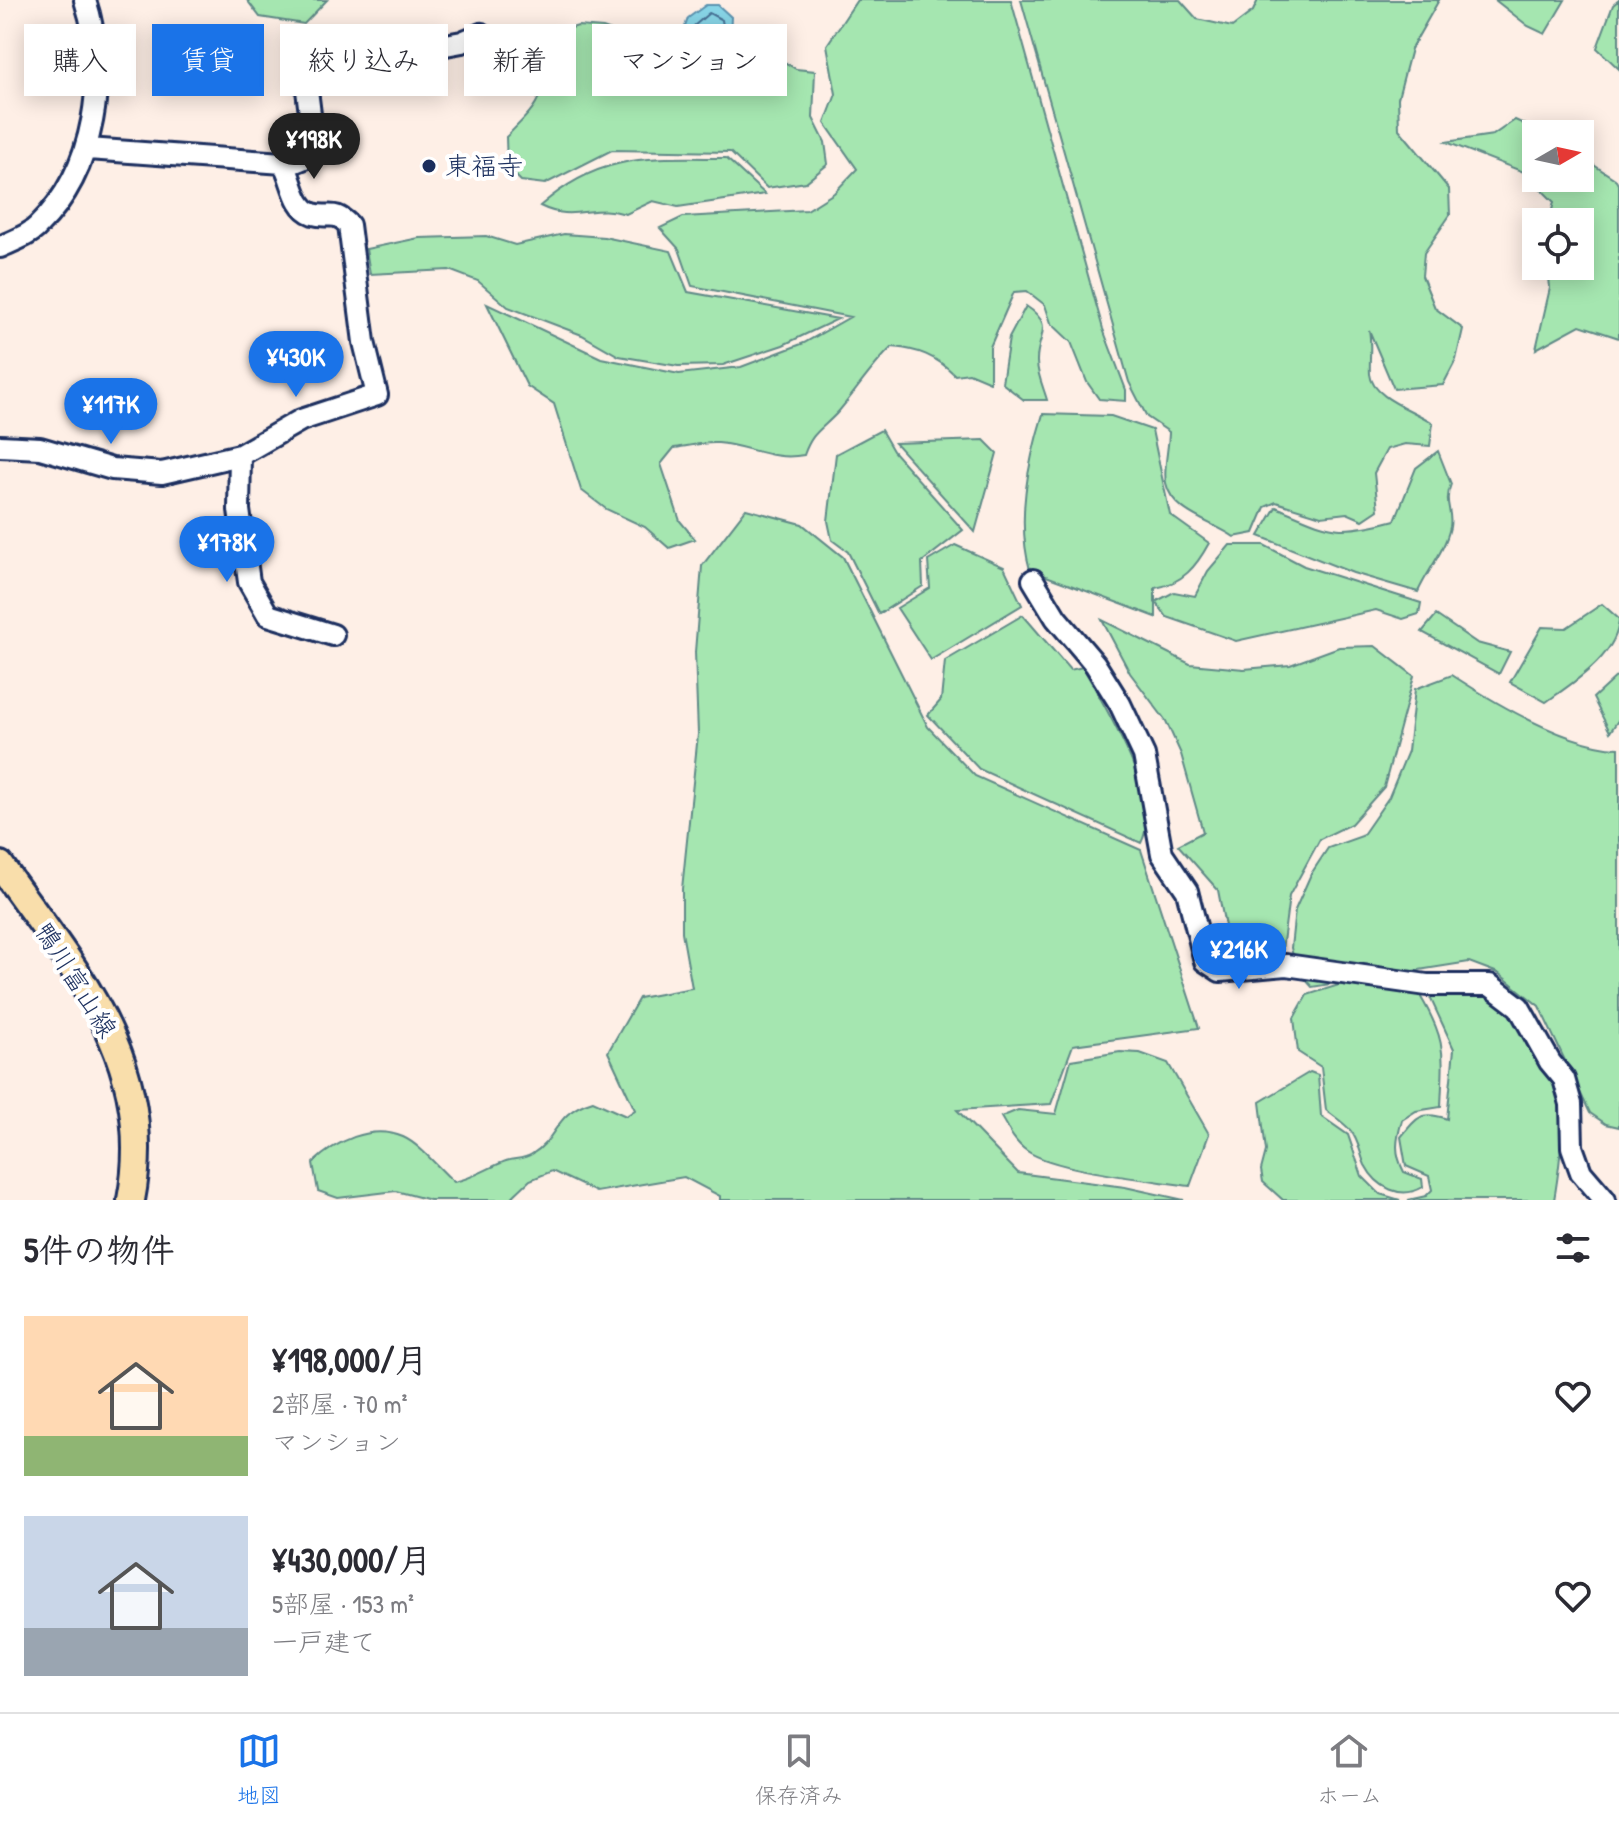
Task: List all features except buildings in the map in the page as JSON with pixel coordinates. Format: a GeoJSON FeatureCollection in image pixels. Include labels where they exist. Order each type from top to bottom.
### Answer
{"type":"FeatureCollection","features":[{"type":"Feature","properties":{"kind":"main road","name":"鴨川富山線"},"geometry":{"type":"LineString","coordinates":[[0,865],[82,981],[123,1058],[136,1128],[131,1200]]}},
{"type":"Feature","properties":{"kind":"street"},"geometry":{"type":"LineString","coordinates":[[0,247],[37,228],[67,190],[88,149],[96,35],[85,0]]}},
{"type":"Feature","properties":{"kind":"street"},"geometry":{"type":"LineString","coordinates":[[88,149],[285,166],[315,154],[307,90],[322,68],[464,41]]}},
{"type":"Feature","properties":{"kind":"street"},"geometry":{"type":"LineString","coordinates":[[0,446],[40,448],[137,473],[162,473],[240,455],[279,430],[377,395],[364,342],[358,274],[349,225],[334,213],[314,214],[304,207],[285,166]]}},
{"type":"Feature","properties":{"kind":"street"},"geometry":{"type":"LineString","coordinates":[[240,455],[239,510],[249,582],[268,615],[333,635]]}},
{"type":"Feature","properties":{"kind":"street"},"geometry":{"type":"LineString","coordinates":[[1033,580],[1056,618],[1095,664],[1120,704],[1144,755],[1162,854],[1187,891],[1205,961],[1220,971],[1286,965],[1427,985],[1490,985],[1519,1007],[1564,1079],[1571,1104],[1572,1147],[1581,1172],[1605,1200]]}},
{"type":"Feature","properties":{"kind":"green space"},"geometry":{"type":"Polygon","coordinates":[[[247,0],[327,0],[304,24],[260,17],[247,0]]]}},
{"type":"Feature","properties":{"kind":"green space"},"geometry":{"type":"Polygon","coordinates":[[[857,0],[1011,0],[1103,329],[1126,390],[1126,401],[1099,399],[1087,382],[1071,342],[1051,323],[1045,305],[1027,291],[1014,292],[990,347],[990,382],[969,373],[955,375],[926,355],[892,347],[815,435],[804,455],[771,455],[718,443],[674,448],[661,464],[680,521],[695,539],[669,548],[645,527],[606,509],[581,490],[554,404],[527,386],[487,304],[601,358],[679,374],[741,367],[804,343],[850,317],[692,286],[679,249],[660,228],[683,217],[807,210],[834,193],[857,169],[825,123],[836,94],[827,45],[857,0]]]}},
{"type":"Feature","properties":{"kind":"green space"},"geometry":{"type":"Polygon","coordinates":[[[1021,0],[1180,0],[1197,19],[1232,27],[1253,11],[1258,0],[1439,0],[1411,49],[1398,98],[1399,129],[1449,189],[1450,215],[1424,253],[1422,276],[1435,308],[1463,329],[1456,360],[1443,385],[1394,389],[1369,330],[1370,374],[1378,390],[1395,403],[1433,423],[1430,446],[1405,444],[1387,449],[1374,473],[1378,510],[1363,520],[1347,513],[1321,516],[1276,502],[1265,507],[1254,533],[1234,537],[1194,516],[1176,502],[1165,477],[1169,432],[1147,417],[1129,382],[1021,0]]]}},
{"type":"Feature","properties":{"kind":"green space"},"geometry":{"type":"Polygon","coordinates":[[[1495,0],[1565,0],[1545,34],[1528,26],[1495,0]]]}},
{"type":"Feature","properties":{"kind":"green space"},"geometry":{"type":"Polygon","coordinates":[[[1619,0],[1619,69],[1597,48],[1613,5],[1619,0]]]}},
{"type":"Feature","properties":{"kind":"green space"},"geometry":{"type":"Polygon","coordinates":[[[576,27],[592,27],[592,96],[787,96],[787,64],[796,69],[815,71],[813,118],[825,142],[828,164],[806,182],[767,188],[730,152],[612,150],[545,184],[521,181],[507,167],[506,137],[527,116],[539,96],[576,96],[576,27]]]}},
{"type":"Feature","properties":{"kind":"green space"},"geometry":{"type":"Polygon","coordinates":[[[1515,120],[1522,123],[1522,171],[1446,142],[1493,135],[1515,120]]]}},
{"type":"Feature","properties":{"kind":"green space"},"geometry":{"type":"Polygon","coordinates":[[[726,158],[765,194],[678,207],[653,201],[626,214],[603,210],[563,213],[540,206],[562,188],[606,167],[650,159],[726,158]]]}},
{"type":"Feature","properties":{"kind":"green space"},"geometry":{"type":"Polygon","coordinates":[[[1594,165],[1615,179],[1619,186],[1619,338],[1580,325],[1536,349],[1549,280],[1594,280],[1594,208],[1552,208],[1554,202],[1544,192],[1594,192],[1594,165]]]}},
{"type":"Feature","properties":{"kind":"green space"},"geometry":{"type":"Polygon","coordinates":[[[564,234],[604,237],[671,251],[688,292],[838,319],[783,345],[723,365],[678,366],[619,356],[582,335],[508,307],[478,281],[449,270],[370,274],[366,249],[419,238],[486,236],[515,245],[564,234]]]}},
{"type":"Feature","properties":{"kind":"green space"},"geometry":{"type":"Polygon","coordinates":[[[1026,306],[1043,326],[1037,362],[1047,400],[1024,400],[1002,383],[1009,338],[1026,306]]]}},
{"type":"Feature","properties":{"kind":"green space"},"geometry":{"type":"Polygon","coordinates":[[[1043,414],[1111,416],[1152,430],[1170,515],[1209,543],[1188,573],[1155,588],[1155,602],[1174,592],[1195,596],[1208,571],[1230,545],[1264,545],[1304,566],[1421,603],[1419,614],[1403,619],[1376,610],[1236,641],[1167,617],[1156,602],[1156,617],[1030,570],[1024,512],[1033,452],[1043,414]]]}},
{"type":"Feature","properties":{"kind":"green space"},"geometry":{"type":"Polygon","coordinates":[[[881,430],[893,451],[963,530],[922,562],[923,586],[879,614],[848,552],[832,540],[828,521],[836,454],[881,430]]]}},
{"type":"Feature","properties":{"kind":"green space"},"geometry":{"type":"Polygon","coordinates":[[[984,440],[997,453],[975,532],[895,443],[984,440]]]}},
{"type":"Feature","properties":{"kind":"green space"},"geometry":{"type":"Polygon","coordinates":[[[1438,451],[1451,484],[1448,497],[1450,527],[1418,592],[1353,573],[1259,536],[1276,507],[1334,528],[1359,528],[1395,520],[1416,468],[1438,451]]]}},
{"type":"Feature","properties":{"kind":"green space"},"geometry":{"type":"Polygon","coordinates":[[[746,509],[802,524],[843,557],[928,727],[975,776],[1141,850],[1199,1028],[1073,1045],[1051,1104],[957,1110],[1018,1173],[1125,1187],[1184,1200],[720,1200],[720,1196],[684,1177],[596,1192],[552,1171],[530,1180],[509,1200],[430,1200],[396,1191],[338,1198],[318,1191],[313,1163],[332,1148],[354,1137],[379,1132],[403,1137],[423,1151],[454,1182],[505,1161],[532,1154],[541,1148],[570,1112],[580,1106],[593,1101],[626,1116],[635,1110],[608,1052],[639,998],[692,988],[682,932],[682,889],[698,734],[695,652],[702,566],[746,509]]]}},
{"type":"Feature","properties":{"kind":"green space"},"geometry":{"type":"Polygon","coordinates":[[[955,545],[1004,567],[1022,605],[931,660],[897,608],[930,588],[928,561],[955,545]]]}},
{"type":"Feature","properties":{"kind":"green space"},"geometry":{"type":"Polygon","coordinates":[[[1602,604],[1619,619],[1611,644],[1593,666],[1546,702],[1510,682],[1542,627],[1566,628],[1602,604]]]}},
{"type":"Feature","properties":{"kind":"green space"},"geometry":{"type":"Polygon","coordinates":[[[1023,615],[1070,670],[1083,667],[1117,728],[1145,803],[1146,825],[1141,843],[979,769],[928,715],[941,700],[945,661],[1023,615]]]}},
{"type":"Feature","properties":{"kind":"green space"},"geometry":{"type":"Polygon","coordinates":[[[1436,615],[1477,643],[1510,652],[1499,674],[1422,632],[1436,615]]]}},
{"type":"Feature","properties":{"kind":"green space"},"geometry":{"type":"Polygon","coordinates":[[[1102,620],[1190,664],[1244,669],[1290,665],[1339,647],[1375,646],[1414,676],[1384,787],[1351,824],[1320,839],[1289,896],[1281,958],[1232,963],[1218,890],[1178,845],[1203,832],[1181,754],[1166,721],[1130,673],[1102,620]]]}},
{"type":"Feature","properties":{"kind":"green space"},"geometry":{"type":"Polygon","coordinates":[[[1619,674],[1619,719],[1610,732],[1593,698],[1619,674]]]}},
{"type":"Feature","properties":{"kind":"green space"},"geometry":{"type":"Polygon","coordinates":[[[1452,675],[1532,721],[1577,740],[1619,748],[1619,1127],[1606,1124],[1590,1113],[1539,1006],[1498,973],[1469,962],[1312,987],[1297,970],[1291,948],[1295,910],[1311,874],[1328,848],[1362,836],[1389,797],[1408,751],[1415,689],[1452,675]]]}},
{"type":"Feature","properties":{"kind":"green space"},"geometry":{"type":"Polygon","coordinates":[[[1342,984],[1419,994],[1435,1024],[1443,1061],[1441,1107],[1416,1111],[1402,1120],[1397,1140],[1397,1152],[1404,1172],[1422,1179],[1423,1187],[1415,1191],[1390,1190],[1370,1173],[1353,1134],[1326,1110],[1321,1067],[1298,1052],[1294,1018],[1307,995],[1342,984]]]}},
{"type":"Feature","properties":{"kind":"green space"},"geometry":{"type":"Polygon","coordinates":[[[1486,990],[1532,1039],[1546,1061],[1555,1084],[1561,1135],[1554,1200],[1408,1200],[1426,1196],[1432,1190],[1429,1176],[1406,1166],[1401,1137],[1411,1124],[1426,1115],[1447,1119],[1454,1049],[1429,995],[1486,990]]]}},
{"type":"Feature","properties":{"kind":"green space"},"geometry":{"type":"Polygon","coordinates":[[[1120,1052],[1140,1053],[1168,1063],[1209,1134],[1190,1186],[1081,1169],[1041,1158],[1019,1144],[1001,1117],[1018,1110],[1056,1114],[1071,1060],[1120,1052]]]}},
{"type":"Feature","properties":{"kind":"green space"},"geometry":{"type":"Polygon","coordinates":[[[1310,1072],[1318,1075],[1321,1116],[1348,1135],[1362,1176],[1380,1194],[1400,1200],[1283,1200],[1263,1182],[1261,1170],[1266,1151],[1260,1102],[1310,1072]]]}},
{"type":"Feature","properties":{"kind":"water"},"geometry":{"type":"Polygon","coordinates":[[[706,5],[718,5],[731,17],[730,24],[686,24],[688,18],[706,5]]]}},
{"type":"Feature","properties":{"kind":"place","name":"東福寺"},"geometry":{"type":"Point","coordinates":[429,166]}}]}
